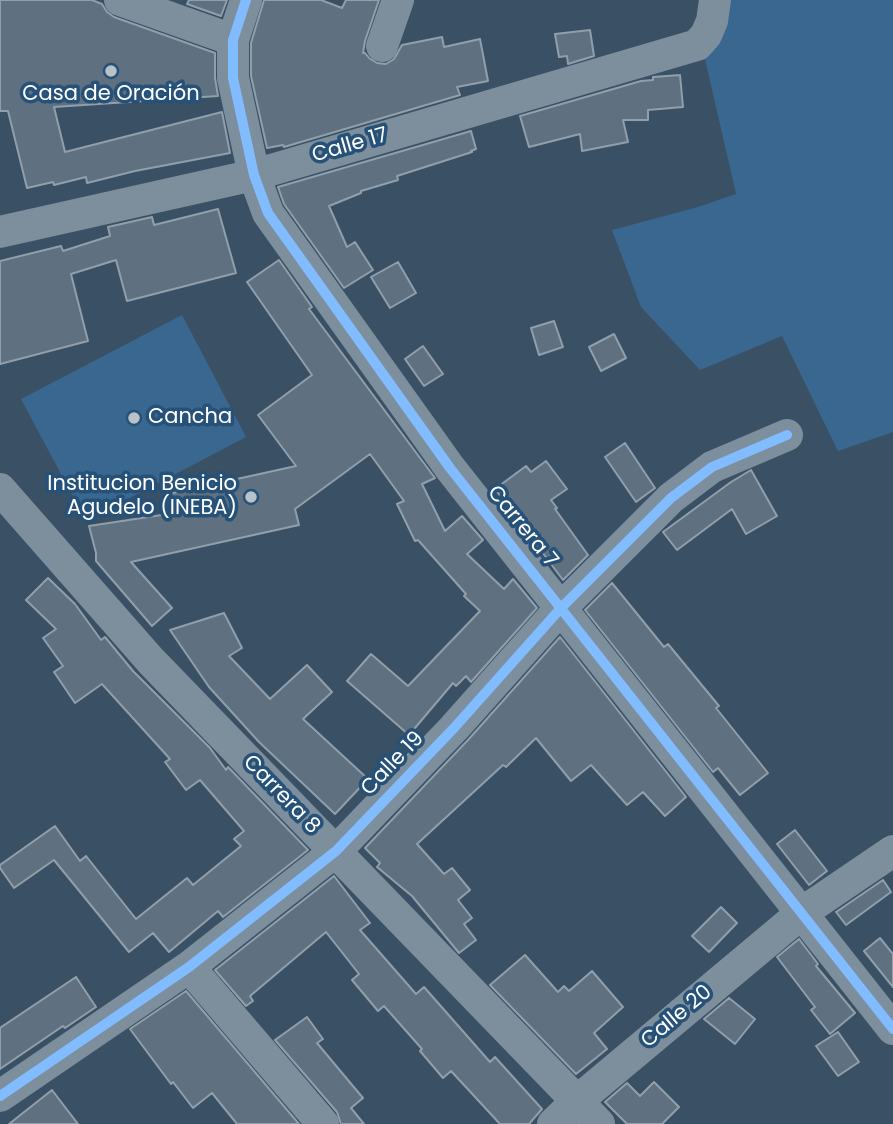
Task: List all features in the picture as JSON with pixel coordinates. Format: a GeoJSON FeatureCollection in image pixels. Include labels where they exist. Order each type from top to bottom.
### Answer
{"type":"FeatureCollection","features":[{"type":"Feature","properties":{"kind":"street"},"geometry":{"type":"LineString","coordinates":[[120,0],[233,40]]}},
{"type":"Feature","properties":{"kind":"street","name":"Carrera 7"},"geometry":{"type":"LineString","coordinates":[[246,0],[233,40],[233,78],[254,175],[268,213],[450,468],[893,1029]]}},
{"type":"Feature","properties":{"kind":"street"},"geometry":{"type":"LineString","coordinates":[[382,46],[398,0]]}},
{"type":"Feature","properties":{"kind":"street","name":"Calle 17"},"geometry":{"type":"LineString","coordinates":[[0,232],[254,175],[697,45],[706,35],[715,0]]}},
{"type":"Feature","properties":{"kind":"street","name":"Calle 19"},"geometry":{"type":"LineString","coordinates":[[0,1096],[189,967],[336,851],[454,728],[561,608],[681,490],[712,467],[787,435]]}},
{"type":"Feature","properties":{"kind":"street","name":"Carrera 8"},"geometry":{"type":"LineString","coordinates":[[0,489],[151,660],[599,1124]]}},
{"type":"Feature","properties":{"kind":"street","name":"Calle 20"},"geometry":{"type":"LineString","coordinates":[[553,1124],[803,912],[893,850]]}},
{"type":"Feature","properties":{"kind":"street"},"geometry":{"type":"LineString","coordinates":[[189,967],[323,1124]]}},
{"type":"Feature","properties":{"kind":"shaded area"},"geometry":{"type":"Polygon","coordinates":[[[721,0],[893,0],[893,432],[838,451],[782,336],[700,370],[641,307],[612,230],[736,194],[702,46],[721,0]]]}},
{"type":"Feature","properties":{"kind":"shaded area","name":"Cancha"},"geometry":{"type":"Polygon","coordinates":[[[182,315],[246,437],[86,521],[21,399],[182,315]]]}},
{"type":"Feature","properties":{"kind":"building","name":"Casa de Oración"},"geometry":{"type":"Polygon","coordinates":[[[0,0],[92,0],[102,4],[114,17],[215,53],[218,96],[54,107],[65,152],[222,112],[230,153],[87,183],[86,177],[27,188],[8,111],[0,111],[0,0]]]}},
{"type":"Feature","properties":{"kind":"building"},"geometry":{"type":"Polygon","coordinates":[[[189,0],[227,0],[221,16],[187,4],[189,0]]]}},
{"type":"Feature","properties":{"kind":"building"},"geometry":{"type":"Polygon","coordinates":[[[264,0],[321,0],[342,8],[346,0],[379,0],[365,41],[363,53],[369,58],[386,64],[394,59],[402,45],[442,37],[444,47],[480,39],[488,81],[457,87],[460,95],[284,147],[267,148],[251,76],[251,43],[264,0]]]}},
{"type":"Feature","properties":{"kind":"building"},"geometry":{"type":"Polygon","coordinates":[[[590,30],[594,56],[568,64],[567,56],[559,57],[555,34],[590,30]]]}},
{"type":"Feature","properties":{"kind":"building"},"geometry":{"type":"Polygon","coordinates":[[[680,75],[683,107],[648,110],[648,120],[623,120],[628,142],[582,151],[580,134],[529,147],[520,116],[641,81],[653,80],[653,77],[680,75]]]}},
{"type":"Feature","properties":{"kind":"building"},"geometry":{"type":"Polygon","coordinates":[[[471,131],[476,149],[472,152],[397,176],[398,180],[361,191],[329,206],[347,247],[355,242],[373,270],[344,288],[284,204],[278,187],[471,131]]]}},
{"type":"Feature","properties":{"kind":"building"},"geometry":{"type":"Polygon","coordinates":[[[218,209],[236,273],[127,301],[116,260],[71,274],[88,341],[0,364],[0,261],[61,246],[63,251],[110,236],[108,227],[152,217],[154,225],[218,209]]]}},
{"type":"Feature","properties":{"kind":"building"},"geometry":{"type":"Polygon","coordinates":[[[279,260],[312,307],[309,309],[435,478],[422,484],[445,531],[462,516],[483,540],[467,554],[504,589],[513,579],[537,608],[471,682],[466,676],[456,686],[453,683],[409,735],[347,681],[371,654],[408,686],[480,611],[464,596],[466,594],[418,540],[415,541],[397,504],[404,501],[370,454],[295,509],[299,525],[131,562],[172,608],[152,626],[96,561],[89,526],[168,514],[164,495],[296,466],[258,415],[312,375],[247,282],[279,260]]]}},
{"type":"Feature","properties":{"kind":"building"},"geometry":{"type":"Polygon","coordinates":[[[398,262],[416,293],[390,308],[371,277],[398,262]]]}},
{"type":"Feature","properties":{"kind":"building"},"geometry":{"type":"Polygon","coordinates":[[[554,321],[563,347],[539,355],[531,328],[554,321]]]}},
{"type":"Feature","properties":{"kind":"building"},"geometry":{"type":"Polygon","coordinates":[[[614,334],[626,358],[601,371],[589,347],[614,334]]]}},
{"type":"Feature","properties":{"kind":"building"},"geometry":{"type":"Polygon","coordinates":[[[423,346],[443,374],[424,386],[405,359],[423,346]]]}},
{"type":"Feature","properties":{"kind":"building"},"geometry":{"type":"Polygon","coordinates":[[[625,443],[655,488],[636,502],[605,457],[625,443]]]}},
{"type":"Feature","properties":{"kind":"building"},"geometry":{"type":"Polygon","coordinates":[[[546,461],[567,489],[551,500],[557,508],[555,509],[588,555],[563,580],[495,489],[526,466],[531,472],[546,461]]]}},
{"type":"Feature","properties":{"kind":"building"},"geometry":{"type":"Polygon","coordinates":[[[751,470],[777,516],[746,534],[732,509],[677,550],[663,532],[751,470]]]}},
{"type":"Feature","properties":{"kind":"building"},"geometry":{"type":"Polygon","coordinates":[[[48,578],[75,604],[101,640],[105,637],[133,671],[210,748],[226,770],[228,767],[308,850],[223,917],[218,911],[169,952],[153,933],[129,952],[54,860],[14,888],[0,868],[0,865],[55,826],[80,861],[86,856],[136,919],[187,878],[193,885],[241,846],[234,839],[244,831],[200,780],[186,790],[165,762],[170,759],[102,684],[75,703],[54,672],[63,666],[43,638],[56,629],[26,600],[48,578]]]}},
{"type":"Feature","properties":{"kind":"building"},"geometry":{"type":"Polygon","coordinates":[[[612,583],[664,647],[668,644],[719,706],[716,708],[768,773],[740,795],[718,768],[713,772],[585,610],[612,583]]]}},
{"type":"Feature","properties":{"kind":"building"},"geometry":{"type":"Polygon","coordinates":[[[224,613],[242,648],[229,656],[270,699],[307,665],[332,692],[303,719],[368,779],[335,814],[259,742],[209,687],[170,630],[224,613]]]}},
{"type":"Feature","properties":{"kind":"building"},"geometry":{"type":"Polygon","coordinates":[[[560,637],[686,797],[665,816],[643,792],[627,805],[591,765],[571,781],[536,738],[417,844],[444,874],[452,868],[470,890],[458,900],[472,918],[464,924],[476,940],[459,953],[412,896],[377,867],[380,863],[365,848],[468,740],[560,637]]]}},
{"type":"Feature","properties":{"kind":"building"},"geometry":{"type":"Polygon","coordinates":[[[795,830],[827,871],[809,885],[777,844],[795,830]]]}},
{"type":"Feature","properties":{"kind":"building"},"geometry":{"type":"Polygon","coordinates":[[[334,876],[370,923],[360,930],[416,994],[424,987],[490,1062],[495,1057],[542,1109],[529,1124],[500,1124],[451,1071],[443,1078],[420,1051],[422,1049],[384,1006],[378,1011],[352,980],[359,974],[326,932],[250,996],[253,1001],[246,1006],[215,970],[334,876]]]}},
{"type":"Feature","properties":{"kind":"building"},"geometry":{"type":"Polygon","coordinates":[[[883,880],[891,892],[846,925],[836,912],[883,880]]]}},
{"type":"Feature","properties":{"kind":"building"},"geometry":{"type":"Polygon","coordinates":[[[721,907],[737,923],[709,952],[692,936],[721,907]]]}},
{"type":"Feature","properties":{"kind":"building"},"geometry":{"type":"Polygon","coordinates":[[[880,938],[893,954],[893,987],[864,951],[880,938]]]}},
{"type":"Feature","properties":{"kind":"building"},"geometry":{"type":"Polygon","coordinates":[[[799,939],[818,964],[816,966],[855,1013],[830,1034],[811,1010],[815,1007],[777,957],[799,939]]]}},
{"type":"Feature","properties":{"kind":"building"},"geometry":{"type":"Polygon","coordinates":[[[525,955],[558,992],[564,986],[569,991],[592,971],[623,1007],[594,1033],[607,1049],[576,1074],[490,985],[525,955]]]}},
{"type":"Feature","properties":{"kind":"building"},"geometry":{"type":"Polygon","coordinates":[[[76,977],[96,1007],[0,1069],[0,1028],[76,977]]]}},
{"type":"Feature","properties":{"kind":"building"},"geometry":{"type":"Polygon","coordinates":[[[186,991],[299,1124],[237,1124],[212,1093],[193,1108],[173,1082],[171,1084],[130,1029],[186,991]]]}},
{"type":"Feature","properties":{"kind":"building"},"geometry":{"type":"Polygon","coordinates":[[[729,998],[755,1019],[735,1044],[704,1019],[729,998]]]}},
{"type":"Feature","properties":{"kind":"building"},"geometry":{"type":"Polygon","coordinates":[[[307,1017],[323,1039],[317,1043],[363,1098],[351,1108],[364,1124],[341,1124],[337,1112],[275,1040],[307,1017]]]}},
{"type":"Feature","properties":{"kind":"building"},"geometry":{"type":"Polygon","coordinates":[[[838,1032],[859,1062],[838,1076],[816,1046],[838,1032]]]}},
{"type":"Feature","properties":{"kind":"building"},"geometry":{"type":"Polygon","coordinates":[[[654,1082],[679,1107],[662,1124],[627,1124],[605,1102],[627,1083],[640,1096],[654,1082]]]}},
{"type":"Feature","properties":{"kind":"building"},"geometry":{"type":"Polygon","coordinates":[[[52,1090],[78,1124],[9,1124],[52,1090]]]}},
{"type":"Feature","properties":{"kind":"cycle path"},"geometry":{"type":"LineString","coordinates":[[246,0],[233,40],[233,78],[254,175],[268,213],[450,468],[893,1029]]}},
{"type":"Feature","properties":{"kind":"cycle path"},"geometry":{"type":"LineString","coordinates":[[0,1096],[189,967],[336,851],[454,728],[561,608],[671,498],[712,467],[787,435]]}},
{"type":"Feature","properties":{"kind":"place","name":"Casa de Oración"},"geometry":{"type":"Point","coordinates":[111,71]}},
{"type":"Feature","properties":{"kind":"place","name":"Cancha"},"geometry":{"type":"Point","coordinates":[134,418]}},
{"type":"Feature","properties":{"kind":"place","name":"Institucion Benicio Agudelo (INEBA)"},"geometry":{"type":"Point","coordinates":[251,497]}}]}
